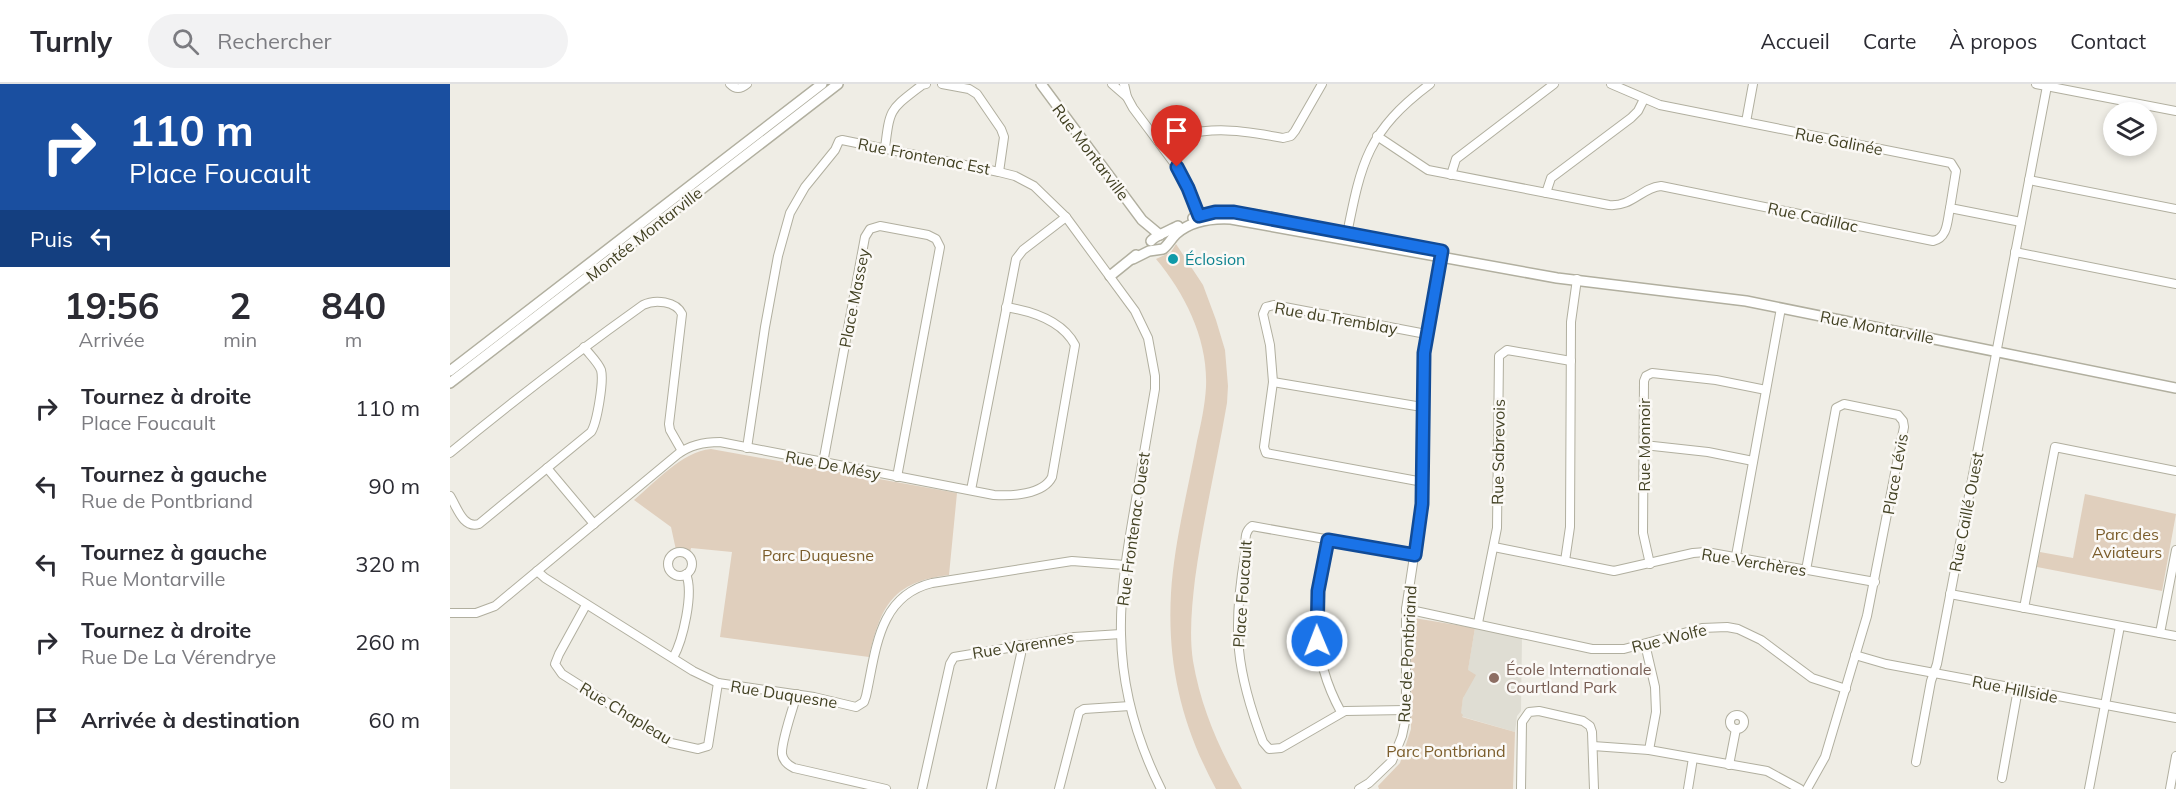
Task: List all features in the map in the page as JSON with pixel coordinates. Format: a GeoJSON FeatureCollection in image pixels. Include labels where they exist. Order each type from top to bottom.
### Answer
{"type":"FeatureCollection","features":[{"type":"Feature","properties":{"kind":"street"},"geometry":{"type":"LineString","coordinates":[[729,84],[742,88],[747,84]]}},
{"type":"Feature","properties":{"kind":"street","name":"Montée Montarville"},"geometry":{"type":"LineString","coordinates":[[450,371],[822,84]]}},
{"type":"Feature","properties":{"kind":"street","name":"Montée Montarville"},"geometry":{"type":"LineString","coordinates":[[450,383],[838,84]]}},
{"type":"Feature","properties":{"kind":"street"},"geometry":{"type":"LineString","coordinates":[[885,148],[889,118],[894,107],[926,84]]}},
{"type":"Feature","properties":{"kind":"street"},"geometry":{"type":"LineString","coordinates":[[942,84],[969,89],[977,94],[1001,129],[1004,137],[999,172]]}},
{"type":"Feature","properties":{"kind":"street","name":"Rue Montarville"},"geometry":{"type":"LineString","coordinates":[[1041,84],[1142,220],[1156,245]]}},
{"type":"Feature","properties":{"kind":"street"},"geometry":{"type":"LineString","coordinates":[[1112,84],[1127,97],[1162,146],[1184,180],[1200,219]]}},
{"type":"Feature","properties":{"kind":"street"},"geometry":{"type":"LineString","coordinates":[[1124,84],[1127,97]]}},
{"type":"Feature","properties":{"kind":"street"},"geometry":{"type":"LineString","coordinates":[[1162,146],[1185,136],[1215,131],[1241,131],[1289,137],[1295,131],[1322,84]]}},
{"type":"Feature","properties":{"kind":"street"},"geometry":{"type":"LineString","coordinates":[[1346,236],[1362,169],[1369,150],[1398,110],[1430,84]]}},
{"type":"Feature","properties":{"kind":"street"},"geometry":{"type":"LineString","coordinates":[[1451,175],[1453,164],[1459,157],[1554,84]]}},
{"type":"Feature","properties":{"kind":"street","name":"Rue Galinée"},"geometry":{"type":"LineString","coordinates":[[1611,84],[1659,105],[1951,163],[1956,171],[1950,208]]}},
{"type":"Feature","properties":{"kind":"street"},"geometry":{"type":"LineString","coordinates":[[1746,122],[1753,84]]}},
{"type":"Feature","properties":{"kind":"street"},"geometry":{"type":"LineString","coordinates":[[2036,84],[2079,88],[2176,111]]}},
{"type":"Feature","properties":{"kind":"street","name":"Rue Caillé Ouest"},"geometry":{"type":"LineString","coordinates":[[1916,762],[1931,681],[1935,674],[2047,86]]}},
{"type":"Feature","properties":{"kind":"street"},"geometry":{"type":"LineString","coordinates":[[1377,136],[1425,170],[1546,193],[1551,178],[1634,116],[1644,99]]}},
{"type":"Feature","properties":{"kind":"street","name":"Rue Frontenac Est"},"geometry":{"type":"LineString","coordinates":[[747,448],[765,327],[778,256],[790,213],[839,141],[885,148],[1015,176],[1034,186],[1066,217],[1110,276]]}},
{"type":"Feature","properties":{"kind":"street"},"geometry":{"type":"LineString","coordinates":[[2029,180],[2176,209]]}},
{"type":"Feature","properties":{"kind":"street","name":"Rue Cadillac"},"geometry":{"type":"LineString","coordinates":[[1546,193],[1614,205],[1630,201],[1653,187],[1672,188],[1933,241],[1943,236],[1950,208]]}},
{"type":"Feature","properties":{"kind":"street"},"geometry":{"type":"LineString","coordinates":[[1950,208],[2021,222]]}},
{"type":"Feature","properties":{"kind":"street","name":"Rue Montarville"},"geometry":{"type":"LineString","coordinates":[[1160,235],[1215,212],[1234,212],[1346,236],[1558,273],[1577,279],[1725,297],[2176,388]]}},
{"type":"Feature","properties":{"kind":"street"},"geometry":{"type":"LineString","coordinates":[[971,490],[1018,254],[1066,217]]}},
{"type":"Feature","properties":{"kind":"street","name":"Rue Montarville"},"geometry":{"type":"LineString","coordinates":[[1110,276],[1133,259],[1200,219]]}},
{"type":"Feature","properties":{"kind":"street","name":"Rue Montarville"},"geometry":{"type":"LineString","coordinates":[[1142,220],[1167,241],[1156,245]]}},
{"type":"Feature","properties":{"kind":"street","name":"Place Massey"},"geometry":{"type":"LineString","coordinates":[[823,463],[865,237],[870,229],[880,226],[931,236],[938,241],[940,247],[897,477]]}},
{"type":"Feature","properties":{"kind":"street"},"geometry":{"type":"LineString","coordinates":[[2015,252],[2176,284]]}},
{"type":"Feature","properties":{"kind":"street","name":"Rue de Pontbriand"},"geometry":{"type":"LineString","coordinates":[[1359,789],[1371,786],[1397,753],[1402,736],[1406,710],[1406,609],[1422,517],[1422,407],[1426,334],[1442,254]]}},
{"type":"Feature","properties":{"kind":"street","name":"Rue Frontenac Ouest"},"geometry":{"type":"LineString","coordinates":[[1110,276],[1144,326],[1155,376],[1155,389],[1125,565],[1121,634],[1130,706],[1141,743],[1161,789]]}},
{"type":"Feature","properties":{"kind":"street"},"geometry":{"type":"LineString","coordinates":[[1565,561],[1570,527],[1571,314],[1577,279]]}},
{"type":"Feature","properties":{"kind":"street"},"geometry":{"type":"LineString","coordinates":[[450,453],[584,347],[647,303],[669,303],[679,308],[682,318],[669,426],[682,451]]}},
{"type":"Feature","properties":{"kind":"street","name":"Rue du Tremblay"},"geometry":{"type":"LineString","coordinates":[[1423,482],[1268,454],[1264,447],[1273,382],[1270,345],[1263,316],[1264,310],[1270,305],[1426,334]]}},
{"type":"Feature","properties":{"kind":"street","name":"Rue De Mésy"},"geometry":{"type":"LineString","coordinates":[[450,613],[487,610],[682,451],[709,442],[999,495],[1023,493],[1042,488],[1052,477],[1075,345],[1063,330],[1042,316],[1006,307]]}},
{"type":"Feature","properties":{"kind":"street"},"geometry":{"type":"LineString","coordinates":[[1736,556],[1782,308]]}},
{"type":"Feature","properties":{"kind":"street"},"geometry":{"type":"LineString","coordinates":[[450,496],[465,521],[470,525],[477,525],[589,433],[595,426],[601,371],[584,347]]}},
{"type":"Feature","properties":{"kind":"street","name":"Rue Sabrevois"},"geometry":{"type":"LineString","coordinates":[[1479,623],[1494,547],[1497,508],[1499,354],[1508,350],[1570,361]]}},
{"type":"Feature","properties":{"kind":"street","name":"Rue Monnoir"},"geometry":{"type":"LineString","coordinates":[[1650,564],[1643,533],[1644,381],[1648,374],[1716,380],[1766,390]]}},
{"type":"Feature","properties":{"kind":"street"},"geometry":{"type":"LineString","coordinates":[[1273,382],[1422,407]]}},
{"type":"Feature","properties":{"kind":"street","name":"Place Lévis"},"geometry":{"type":"LineString","coordinates":[[1806,570],[1835,411],[1839,405],[1847,404],[1896,414],[1904,423],[1875,582]]}},
{"type":"Feature","properties":{"kind":"street"},"geometry":{"type":"LineString","coordinates":[[1644,445],[1708,452],[1753,461]]}},
{"type":"Feature","properties":{"kind":"street"},"geometry":{"type":"LineString","coordinates":[[2024,608],[2055,447],[2176,471]]}},
{"type":"Feature","properties":{"kind":"street"},"geometry":{"type":"LineString","coordinates":[[547,468],[594,524]]}},
{"type":"Feature","properties":{"kind":"street","name":"Place Foucault"},"geometry":{"type":"LineString","coordinates":[[1406,710],[1341,712],[1281,748],[1275,750],[1269,748],[1263,742],[1245,692],[1239,660],[1237,620],[1239,591],[1247,544],[1245,535],[1247,530],[1256,525],[1415,555]]}},
{"type":"Feature","properties":{"kind":"street"},"geometry":{"type":"LineString","coordinates":[[1328,540],[1318,591],[1317,641],[1323,673],[1341,712]]}},
{"type":"Feature","properties":{"kind":"street","name":"Rue Verchères"},"geometry":{"type":"LineString","coordinates":[[1494,547],[1614,571],[1700,552],[1736,556],[1875,582]]}},
{"type":"Feature","properties":{"kind":"street"},"geometry":{"type":"LineString","coordinates":[[2160,633],[2176,550]]}},
{"type":"Feature","properties":{"kind":"street","name":"Rue Duquesne"},"geometry":{"type":"LineString","coordinates":[[537,571],[586,605],[718,683],[797,694],[856,707],[861,705],[866,696],[879,636],[887,616],[902,598],[921,586],[1071,561],[1125,565]]}},
{"type":"Feature","properties":{"kind":"street"},"geometry":{"type":"LineString","coordinates":[[673,658],[683,636],[690,582],[686,574]]}},
{"type":"Feature","properties":{"kind":"street"},"geometry":{"type":"LineString","coordinates":[[1807,789],[1824,761],[1875,582]]}},
{"type":"Feature","properties":{"kind":"street"},"geometry":{"type":"LineString","coordinates":[[1950,594],[2176,636]]}},
{"type":"Feature","properties":{"kind":"street","name":"Rue Chapleau"},"geometry":{"type":"LineString","coordinates":[[586,605],[558,654],[555,664],[562,674],[671,743],[698,748],[708,746],[718,683]]}},
{"type":"Feature","properties":{"kind":"street","name":"Rue Wolfe"},"geometry":{"type":"LineString","coordinates":[[1406,609],[1592,649],[1624,649],[1702,628],[1738,629],[1761,640],[1812,678],[1846,689]]}},
{"type":"Feature","properties":{"kind":"street"},"geometry":{"type":"LineString","coordinates":[[2089,789],[2120,626]]}},
{"type":"Feature","properties":{"kind":"street","name":"Rue Varennes"},"geometry":{"type":"LineString","coordinates":[[922,789],[952,660],[958,655],[1078,636],[1121,634]]}},
{"type":"Feature","properties":{"kind":"street"},"geometry":{"type":"LineString","coordinates":[[1645,644],[1655,687],[1656,712],[1649,750]]}},
{"type":"Feature","properties":{"kind":"street"},"geometry":{"type":"LineString","coordinates":[[991,789],[1021,654],[1020,645]]}},
{"type":"Feature","properties":{"kind":"street","name":"Rue Hillside"},"geometry":{"type":"LineString","coordinates":[[1855,655],[1935,674],[2176,718]]}},
{"type":"Feature","properties":{"kind":"street"},"geometry":{"type":"LineString","coordinates":[[2002,778],[2018,689]]}},
{"type":"Feature","properties":{"kind":"street"},"geometry":{"type":"LineString","coordinates":[[797,694],[782,750],[784,760],[788,765],[886,789]]}},
{"type":"Feature","properties":{"kind":"street"},"geometry":{"type":"LineString","coordinates":[[1059,789],[1079,712],[1084,709],[1130,706]]}},
{"type":"Feature","properties":{"kind":"street"},"geometry":{"type":"LineString","coordinates":[[1521,789],[1522,722],[1529,712],[1539,711],[1585,722],[1592,730],[1594,789]]}},
{"type":"Feature","properties":{"kind":"street"},"geometry":{"type":"LineString","coordinates":[[1729,765],[1736,729]]}},
{"type":"Feature","properties":{"kind":"street"},"geometry":{"type":"LineString","coordinates":[[1593,746],[1649,750],[1771,772],[1800,789]]}},
{"type":"Feature","properties":{"kind":"street"},"geometry":{"type":"LineString","coordinates":[[2170,789],[2176,756]]}},
{"type":"Feature","properties":{"kind":"street"},"geometry":{"type":"LineString","coordinates":[[1688,789],[1693,758]]}},
{"type":"Feature","properties":{"kind":"shaded area","name":"École Internationale Courtland Park"},"geometry":{"type":"Polygon","coordinates":[[[1475,628],[1522,637],[1521,711],[1517,716],[1515,732],[1460,716],[1475,628]]]}},
{"type":"Feature","properties":{"kind":"green space"},"geometry":{"type":"Polygon","coordinates":[[[1176,244],[1203,285],[1225,350],[1227,403],[1198,557],[1191,640],[1196,678],[1206,711],[1218,743],[1242,789],[1216,789],[1194,742],[1179,694],[1175,670],[1170,620],[1175,555],[1203,414],[1206,387],[1203,352],[1193,319],[1177,288],[1156,259],[1171,252],[1176,244]]]}},
{"type":"Feature","properties":{"kind":"green space","name":"Parc Duquesne"},"geometry":{"type":"Polygon","coordinates":[[[711,449],[957,493],[949,575],[930,578],[914,584],[892,600],[879,624],[869,657],[720,637],[732,552],[691,548],[690,553],[683,549],[676,550],[671,527],[634,500],[679,462],[700,451],[711,449]]]}},
{"type":"Feature","properties":{"kind":"green space","name":"Parc des Aviateurs"},"geometry":{"type":"Polygon","coordinates":[[[2085,494],[2176,514],[2162,591],[2037,567],[2040,552],[2073,558],[2085,494]]]}},
{"type":"Feature","properties":{"kind":"green space","name":"Parc Pontbriand"},"geometry":{"type":"Polygon","coordinates":[[[1414,618],[1475,628],[1468,670],[1476,675],[1463,698],[1461,713],[1462,717],[1515,732],[1513,789],[1379,789],[1378,786],[1400,763],[1411,729],[1411,622],[1414,618]]]}},
{"type":"Feature","properties":{"kind":"place","name":"Éclosion"},"geometry":{"type":"Point","coordinates":[1173,259]}},
{"type":"Feature","properties":{"kind":"place","name":"École Internationale Courtland Park"},"geometry":{"type":"Point","coordinates":[1494,678]}},
{"type":"Feature","properties":{"kind":"route"},"geometry":{"type":"LineString","coordinates":[[1177,167],[1199,216],[1215,212],[1234,212],[1442,251],[1424,353],[1422,517],[1415,555],[1328,540],[1318,591],[1317,641]]}}]}
